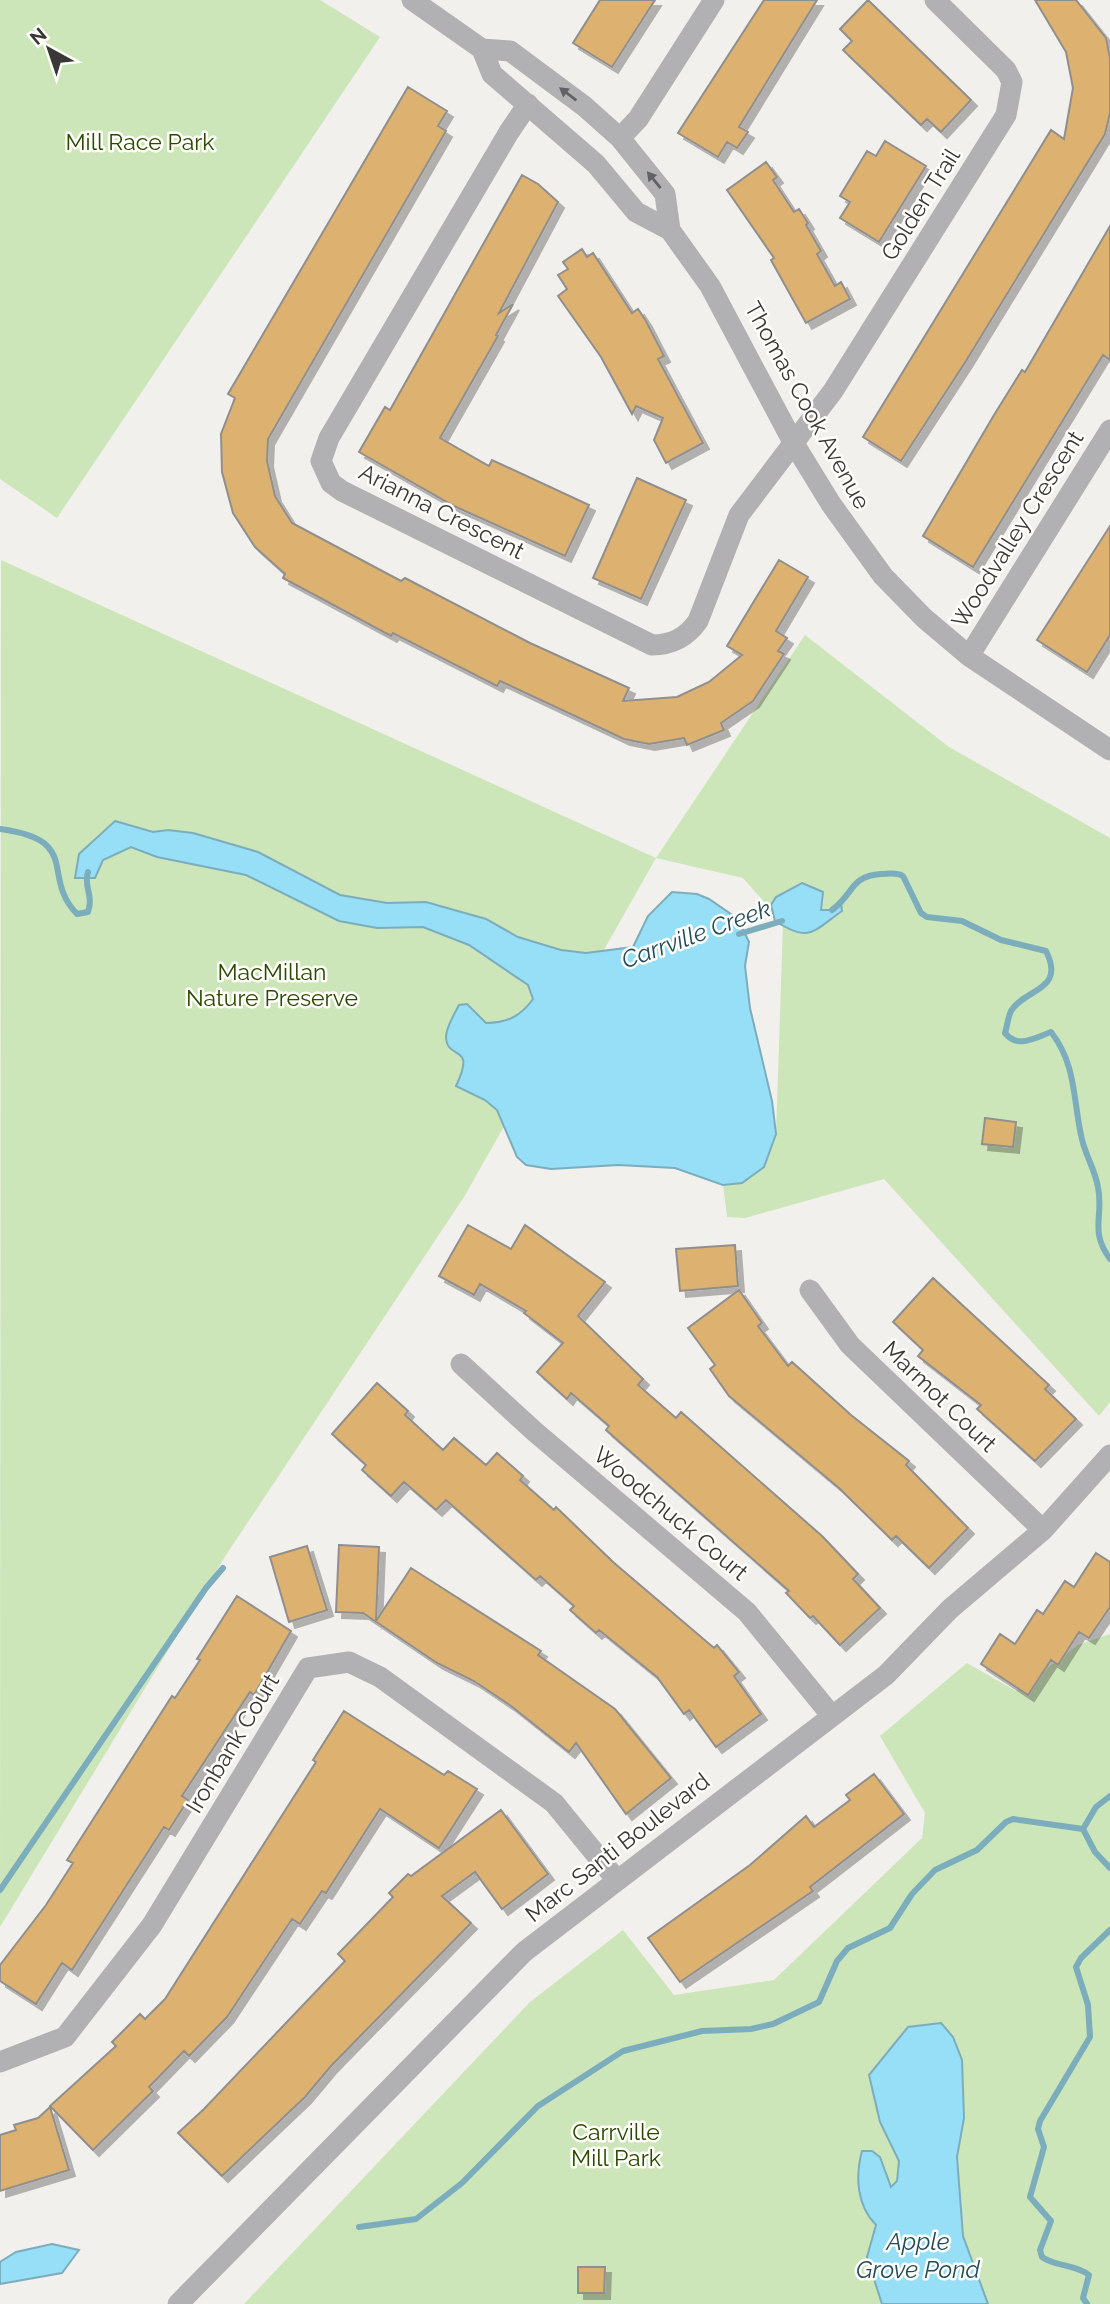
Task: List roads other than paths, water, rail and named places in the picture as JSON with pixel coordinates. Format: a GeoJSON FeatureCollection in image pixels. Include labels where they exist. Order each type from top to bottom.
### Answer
{"type":"FeatureCollection","features":[{"type":"Feature","properties":{"kind":"street"},"geometry":{"type":"LineString","coordinates":[[620,138],[638,119],[714,0]]}},
{"type":"Feature","properties":{"kind":"street","name":"Golden Trail"},"geometry":{"type":"LineString","coordinates":[[793,442],[833,391],[1006,115],[1012,82],[1006,70],[935,0]]}},
{"type":"Feature","properties":{"kind":"street","name":"Thomas Cook Avenue"},"geometry":{"type":"LineString","coordinates":[[414,1],[482,49],[510,51],[584,106],[620,138],[665,194],[670,230]]}},
{"type":"Feature","properties":{"kind":"street","name":"Thomas Cook Avenue"},"geometry":{"type":"LineString","coordinates":[[482,49],[492,74],[596,164],[636,212],[670,230],[710,286],[793,442],[855,541],[883,576],[924,618],[969,656],[1110,750]]}},
{"type":"Feature","properties":{"kind":"street","name":"Arianna Crescent"},"geometry":{"type":"LineString","coordinates":[[528,104],[325,444],[321,461],[331,483],[652,645],[667,645],[691,631],[698,621],[739,514],[793,442]]}},
{"type":"Feature","properties":{"kind":"street","name":"Woodvalley Crescent"},"geometry":{"type":"LineString","coordinates":[[969,656],[1110,430]]}},
{"type":"Feature","properties":{"kind":"street","name":"Marmot Court"},"geometry":{"type":"LineString","coordinates":[[810,1290],[850,1345],[1042,1530]]}},
{"type":"Feature","properties":{"kind":"street","name":"Woodchuck Court"},"geometry":{"type":"LineString","coordinates":[[461,1364],[534,1431],[747,1612],[832,1716]]}},
{"type":"Feature","properties":{"kind":"street","name":"Marc Santi Boulevard"},"geometry":{"type":"LineString","coordinates":[[178,2304],[524,1952],[886,1675],[950,1609],[1042,1530],[1110,1455]]}},
{"type":"Feature","properties":{"kind":"street","name":"Ironbank Court"},"geometry":{"type":"LineString","coordinates":[[0,2062],[65,2038],[152,1925],[308,1668],[349,1662],[380,1677],[554,1803],[616,1880]]}},
{"type":"Feature","properties":{"kind":"water"},"geometry":{"type":"Polygon","coordinates":[[[115,821],[153,832],[168,830],[193,833],[258,852],[340,895],[387,903],[426,902],[486,919],[518,937],[561,950],[586,953],[633,947],[648,916],[672,892],[697,894],[709,899],[738,919],[749,942],[745,966],[750,1008],[772,1101],[776,1134],[764,1167],[742,1183],[723,1185],[675,1168],[618,1165],[551,1169],[526,1165],[517,1157],[497,1110],[485,1100],[456,1086],[463,1063],[459,1054],[448,1044],[446,1033],[459,1005],[467,1004],[486,1023],[501,1022],[518,1014],[533,999],[528,985],[469,945],[423,927],[377,928],[339,921],[246,875],[157,857],[131,847],[103,860],[95,878],[75,878],[79,854],[115,821]]]}},
{"type":"Feature","properties":{"kind":"water"},"geometry":{"type":"Polygon","coordinates":[[[802,883],[823,892],[821,910],[833,910],[841,903],[842,911],[817,929],[804,933],[796,932],[775,921],[771,905],[776,897],[802,883]]]}},
{"type":"Feature","properties":{"kind":"water","name":"Apple Grove Pond"},"geometry":{"type":"Polygon","coordinates":[[[941,2023],[953,2037],[962,2060],[964,2118],[957,2157],[963,2236],[988,2304],[882,2304],[867,2257],[876,2225],[861,2200],[859,2171],[862,2151],[872,2151],[880,2157],[891,2187],[897,2181],[899,2161],[880,2122],[869,2075],[908,2027],[941,2023]]]}},
{"type":"Feature","properties":{"kind":"water"},"geometry":{"type":"Polygon","coordinates":[[[52,2244],[79,2250],[62,2273],[0,2284],[0,2262],[16,2252],[52,2244]]]}},
{"type":"Feature","properties":{"kind":"waterway","name":"Carrville Creek"},"geometry":{"type":"LineString","coordinates":[[0,829],[26,834],[42,842],[51,851],[66,900],[77,914],[88,912],[90,906],[88,872]]}},
{"type":"Feature","properties":{"kind":"waterway","name":"Carrville Creek"},"geometry":{"type":"LineString","coordinates":[[832,910],[863,878],[898,874],[903,876],[921,913],[927,917],[962,921],[1001,940],[1046,951],[1051,964],[1051,974],[1041,987],[1017,1003],[1011,1011],[1005,1033],[1010,1038],[1021,1041],[1051,1032],[1065,1056],[1082,1142],[1098,1187],[1100,1240],[1110,1259]]}},
{"type":"Feature","properties":{"kind":"waterway","name":"Carrville Creek"},"geometry":{"type":"LineString","coordinates":[[739,934],[782,921]]}},
{"type":"Feature","properties":{"kind":"waterway"},"geometry":{"type":"LineString","coordinates":[[0,1890],[206,1588],[223,1568]]}},
{"type":"Feature","properties":{"kind":"waterway"},"geometry":{"type":"LineString","coordinates":[[1083,1829],[1096,1807],[1110,1796]]}},
{"type":"Feature","properties":{"kind":"waterway"},"geometry":{"type":"LineString","coordinates":[[359,2227],[416,2219],[462,2183],[538,2106],[623,2051],[702,2031],[751,2029],[773,2024],[819,2002],[837,1961],[848,1948],[890,1928],[912,1894],[935,1870],[977,1850],[1006,1822],[1013,1819],[1083,1829]]}},
{"type":"Feature","properties":{"kind":"waterway"},"geometry":{"type":"LineString","coordinates":[[1083,1829],[1095,1852],[1110,1868]]}},
{"type":"Feature","properties":{"kind":"waterway"},"geometry":{"type":"LineString","coordinates":[[1087,2304],[1083,2298],[1089,2275],[1042,2257],[1040,2250],[1051,2221],[1030,2197],[1044,2147],[1038,2129],[1040,2121],[1090,2037],[1088,2005],[1076,1967],[1081,1958],[1110,1930]]}},
{"type":"Feature","properties":{"kind":"park label","name":"Mill Race Park"},"geometry":{"type":"Point","coordinates":[140,141]}},
{"type":"Feature","properties":{"kind":"park label","name":"MacMillan Nature Preserve"},"geometry":{"type":"Point","coordinates":[272,984]}},
{"type":"Feature","properties":{"kind":"park label","name":"Carrville Mill Park"},"geometry":{"type":"Point","coordinates":[616,2144]}}]}
